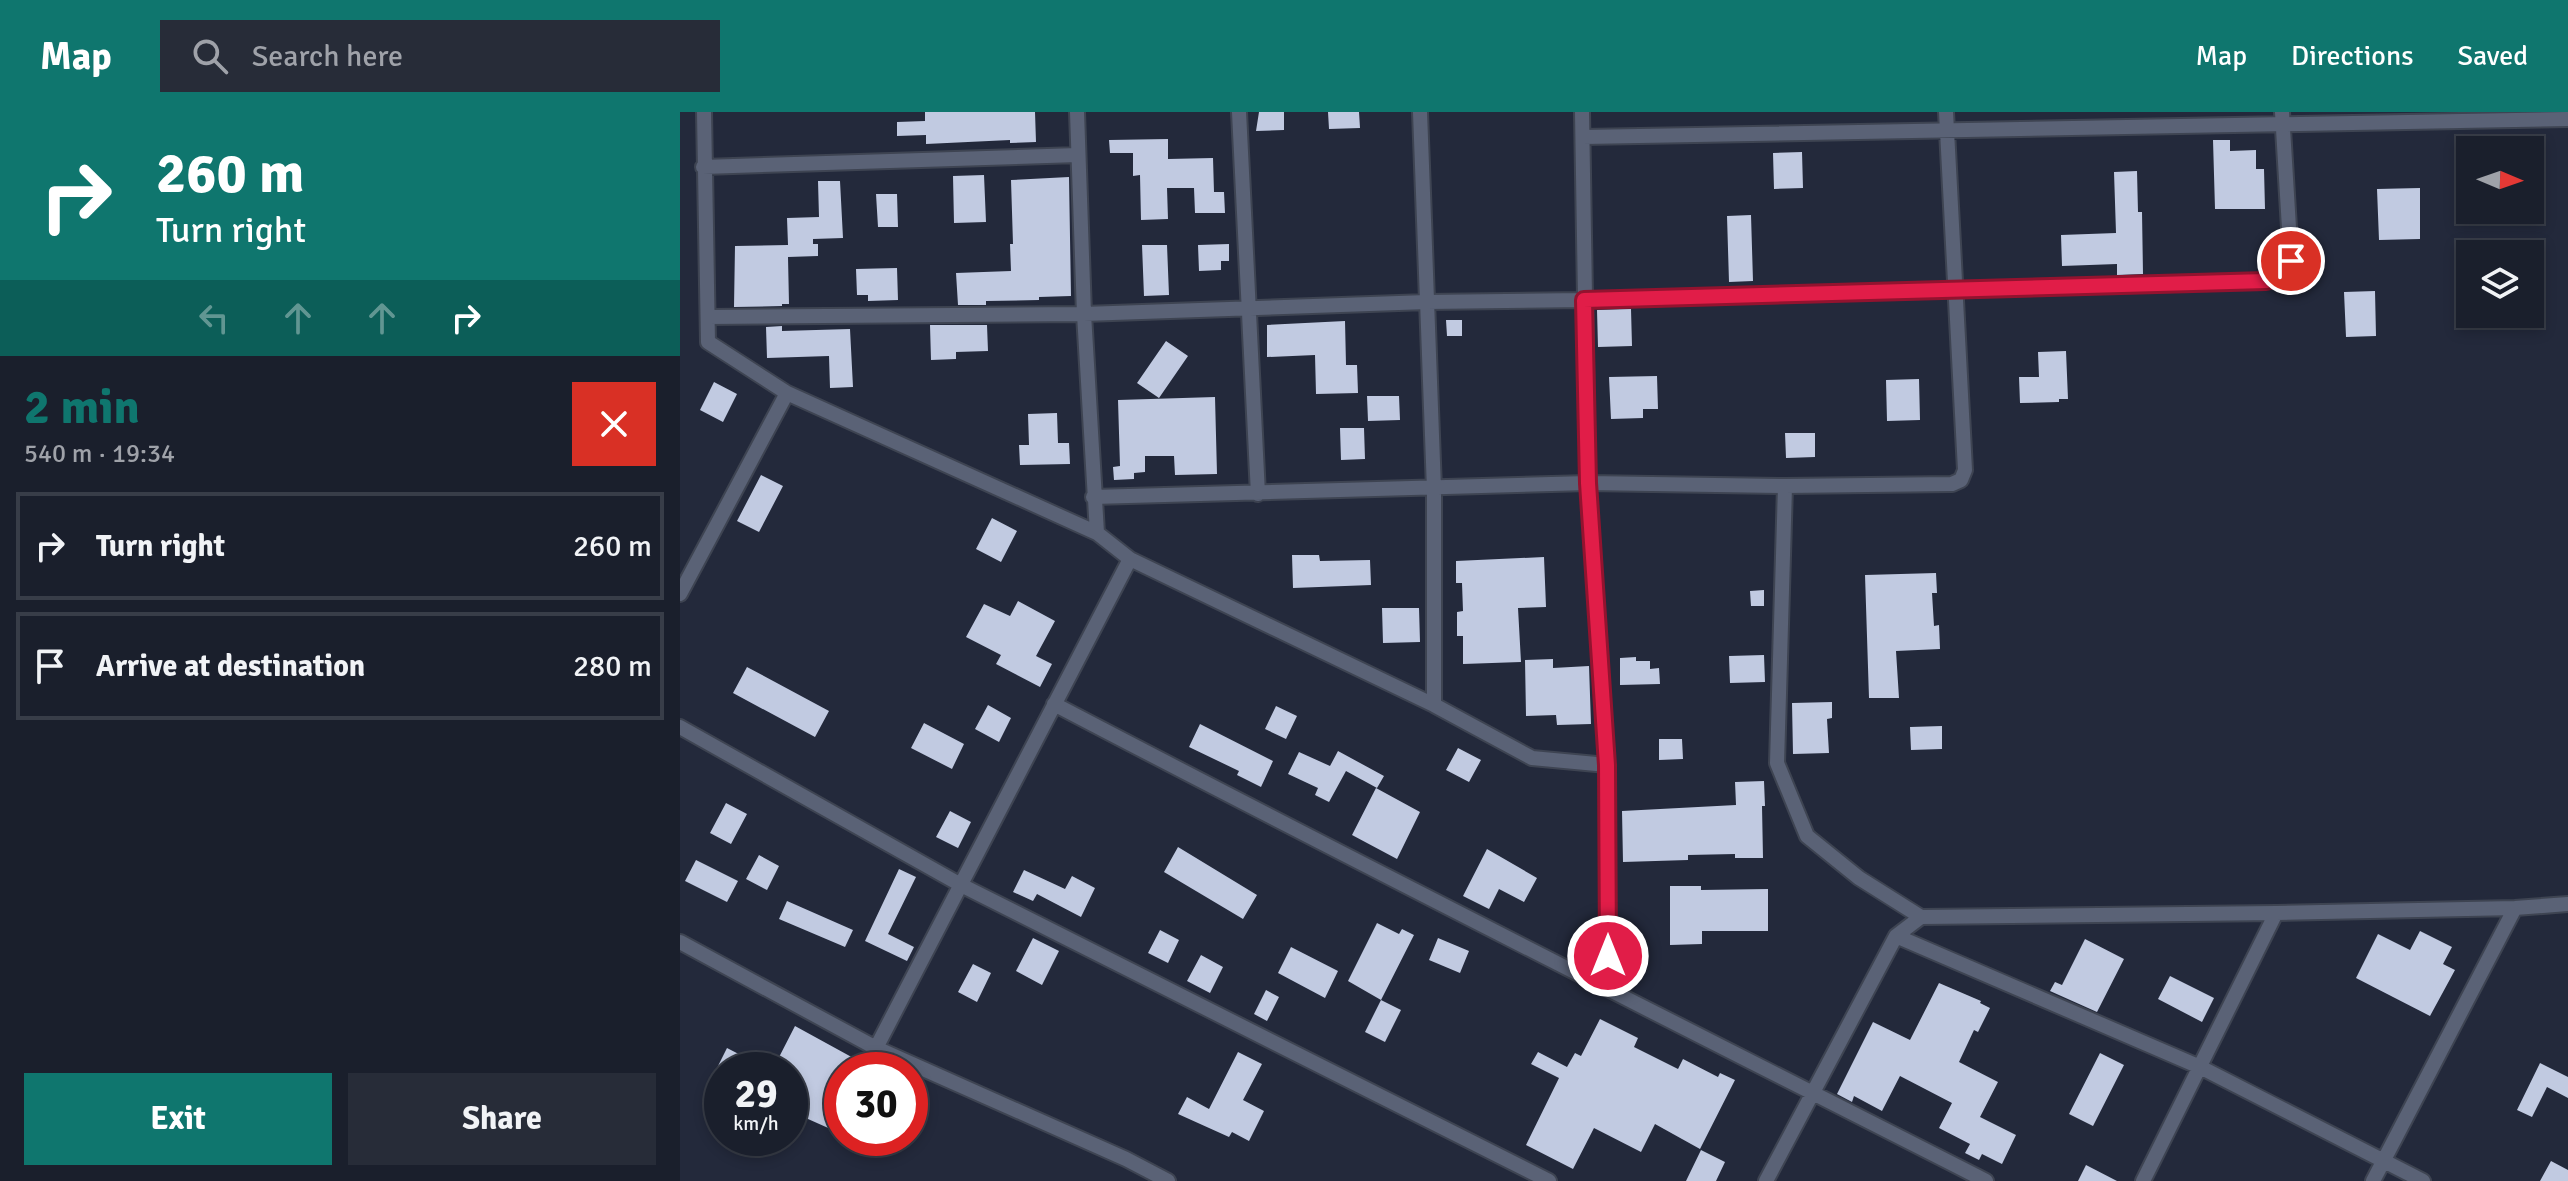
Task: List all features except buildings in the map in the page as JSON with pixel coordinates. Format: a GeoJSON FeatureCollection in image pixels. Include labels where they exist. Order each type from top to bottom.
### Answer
{"type":"FeatureCollection","features":[{"type":"Feature","properties":{"kind":"street"},"geometry":{"type":"LineString","coordinates":[[704,112],[708,342],[787,393],[1097,533],[1130,559],[1434,705],[1532,758],[1607,765]]}},
{"type":"Feature","properties":{"kind":"street"},"geometry":{"type":"LineString","coordinates":[[1077,112],[1084,314],[1097,533]]}},
{"type":"Feature","properties":{"kind":"street"},"geometry":{"type":"LineString","coordinates":[[1239,112],[1258,494]]}},
{"type":"Feature","properties":{"kind":"street"},"geometry":{"type":"LineString","coordinates":[[1420,112],[1434,489],[1434,705]]}},
{"type":"Feature","properties":{"kind":"street"},"geometry":{"type":"LineString","coordinates":[[1582,112],[1588,483],[1607,765],[1608,988]]}},
{"type":"Feature","properties":{"kind":"street"},"geometry":{"type":"LineString","coordinates":[[1093,497],[1588,483],[1785,486],[1952,484],[1961,480],[1965,470],[1946,112]]}},
{"type":"Feature","properties":{"kind":"street"},"geometry":{"type":"LineString","coordinates":[[708,317],[1084,314],[1427,302],[2266,281],[2284,275],[2291,261],[2282,119]]}},
{"type":"Feature","properties":{"kind":"street"},"geometry":{"type":"LineString","coordinates":[[1583,137],[1948,131],[2282,119],[2568,119]]}},
{"type":"Feature","properties":{"kind":"street"},"geometry":{"type":"LineString","coordinates":[[703,167],[1078,155]]}},
{"type":"Feature","properties":{"kind":"street"},"geometry":{"type":"LineString","coordinates":[[680,594],[787,393]]}},
{"type":"Feature","properties":{"kind":"street"},"geometry":{"type":"LineString","coordinates":[[1785,486],[1777,763],[1807,836],[1859,878],[1921,917],[2276,913],[2568,904]]}},
{"type":"Feature","properties":{"kind":"street"},"geometry":{"type":"LineString","coordinates":[[876,1048],[1130,559]]}},
{"type":"Feature","properties":{"kind":"street"},"geometry":{"type":"LineString","coordinates":[[1054,704],[1405,888],[1986,1181]]}},
{"type":"Feature","properties":{"kind":"street"},"geometry":{"type":"LineString","coordinates":[[680,727],[961,885],[1549,1181]]}},
{"type":"Feature","properties":{"kind":"street"},"geometry":{"type":"LineString","coordinates":[[2373,1181],[2515,908]]}},
{"type":"Feature","properties":{"kind":"street"},"geometry":{"type":"LineString","coordinates":[[2143,1181],[2276,913]]}},
{"type":"Feature","properties":{"kind":"street"},"geometry":{"type":"LineString","coordinates":[[1766,1181],[1896,936],[1921,917]]}},
{"type":"Feature","properties":{"kind":"street"},"geometry":{"type":"LineString","coordinates":[[1896,936],[2200,1067],[2423,1181]]}},
{"type":"Feature","properties":{"kind":"street"},"geometry":{"type":"LineString","coordinates":[[680,942],[876,1048],[1126,1159],[1168,1181]]}},
{"type":"Feature","properties":{"kind":"route"},"geometry":{"type":"LineString","coordinates":[[1608,956],[1607,765],[1588,483],[1584,300],[2266,281],[2284,275],[2291,261]]}}]}
